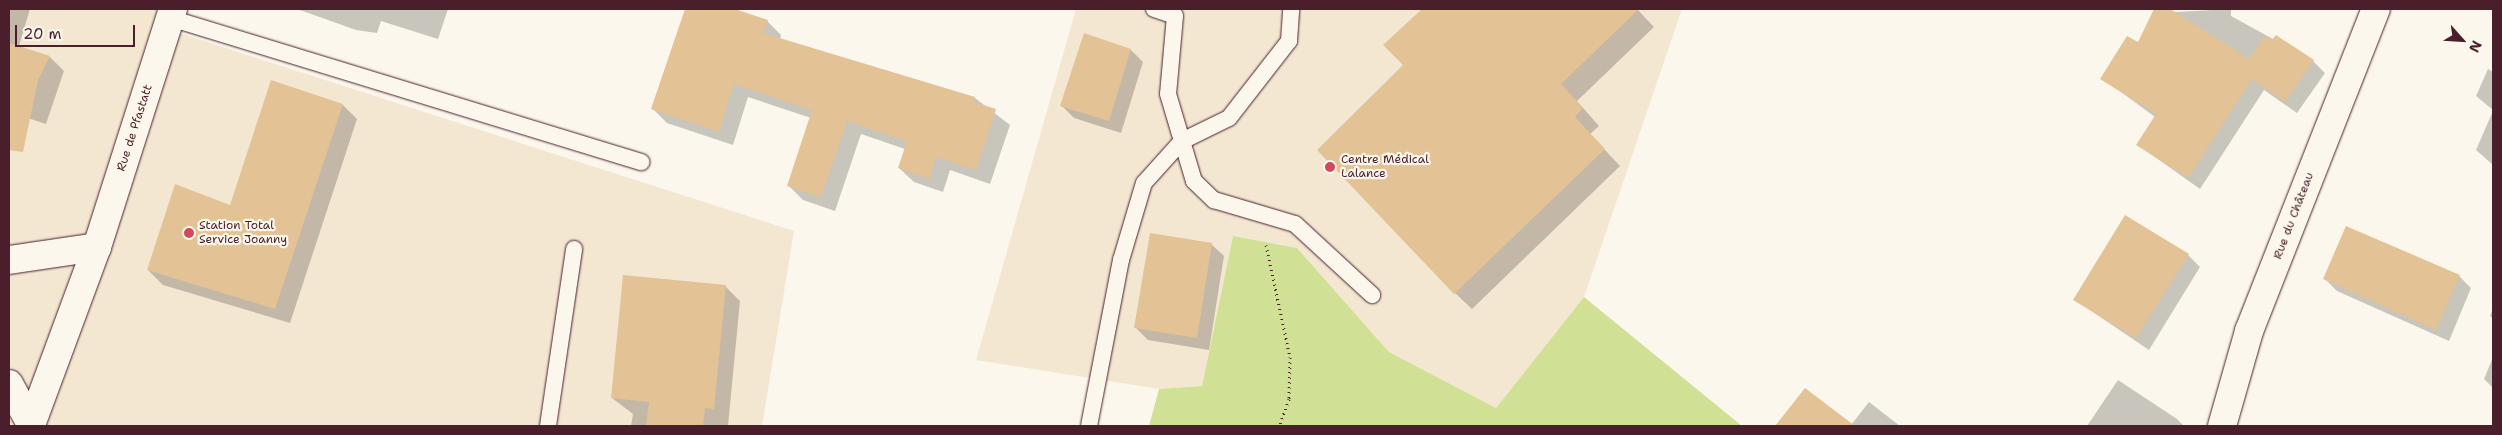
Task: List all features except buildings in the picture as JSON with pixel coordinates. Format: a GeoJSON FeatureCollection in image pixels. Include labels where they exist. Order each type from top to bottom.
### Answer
{"type":"FeatureCollection","features":[{"type":"Feature","properties":{"kind":"street","name":"Rue du Château"},"geometry":{"type":"LineString","coordinates":[[2222,426],[2249,331],[2376,9]]}},
{"type":"Feature","properties":{"kind":"street","name":"Rue de Pfastatt"},"geometry":{"type":"LineString","coordinates":[[31,426],[97,247],[172,14]]}},
{"type":"Feature","properties":{"kind":"street"},"geometry":{"type":"LineString","coordinates":[[9,260],[97,247]]}},
{"type":"Feature","properties":{"kind":"street"},"geometry":{"type":"LineString","coordinates":[[9,384],[31,426]]}},
{"type":"Feature","properties":{"kind":"lane"},"geometry":{"type":"LineString","coordinates":[[1154,9],[1177,13],[1168,94],[1194,181],[1214,200],[1295,224],[1372,295]]}},
{"type":"Feature","properties":{"kind":"lane"},"geometry":{"type":"LineString","coordinates":[[1090,426],[1120,260],[1144,183],[1182,141],[1229,118],[1289,40],[1291,9]]}},
{"type":"Feature","properties":{"kind":"lane"},"geometry":{"type":"LineString","coordinates":[[172,14],[641,162]]}},
{"type":"Feature","properties":{"kind":"lane"},"geometry":{"type":"LineString","coordinates":[[548,426],[574,249]]}},
{"type":"Feature","properties":{"kind":"path"},"geometry":{"type":"LineString","coordinates":[[1260,215],[1290,357],[1289,399],[1279,426]]}},
{"type":"Feature","properties":{"kind":"shaded area"},"geometry":{"type":"Polygon","coordinates":[[[9,9],[177,9],[173,31],[794,231],[762,426],[9,426],[9,9]]]}},
{"type":"Feature","properties":{"kind":"shaded area","name":"Centre Médical Lalance"},"geometry":{"type":"Polygon","coordinates":[[[1076,9],[1682,9],[1584,297],[1496,408],[1389,352],[1297,248],[1233,236],[1202,386],[1159,389],[976,360],[1076,9]]]}},
{"type":"Feature","properties":{"kind":"green space"},"geometry":{"type":"Polygon","coordinates":[[[1233,236],[1297,248],[1389,352],[1496,408],[1584,297],[1742,426],[1149,426],[1159,389],[1202,386],[1233,236]]]}},
{"type":"Feature","properties":{"kind":"place","name":"Centre Médical Lalance"},"geometry":{"type":"Point","coordinates":[1330,167]}},
{"type":"Feature","properties":{"kind":"place","name":"Station Total Service Joanny"},"geometry":{"type":"Point","coordinates":[189,233]}}]}
